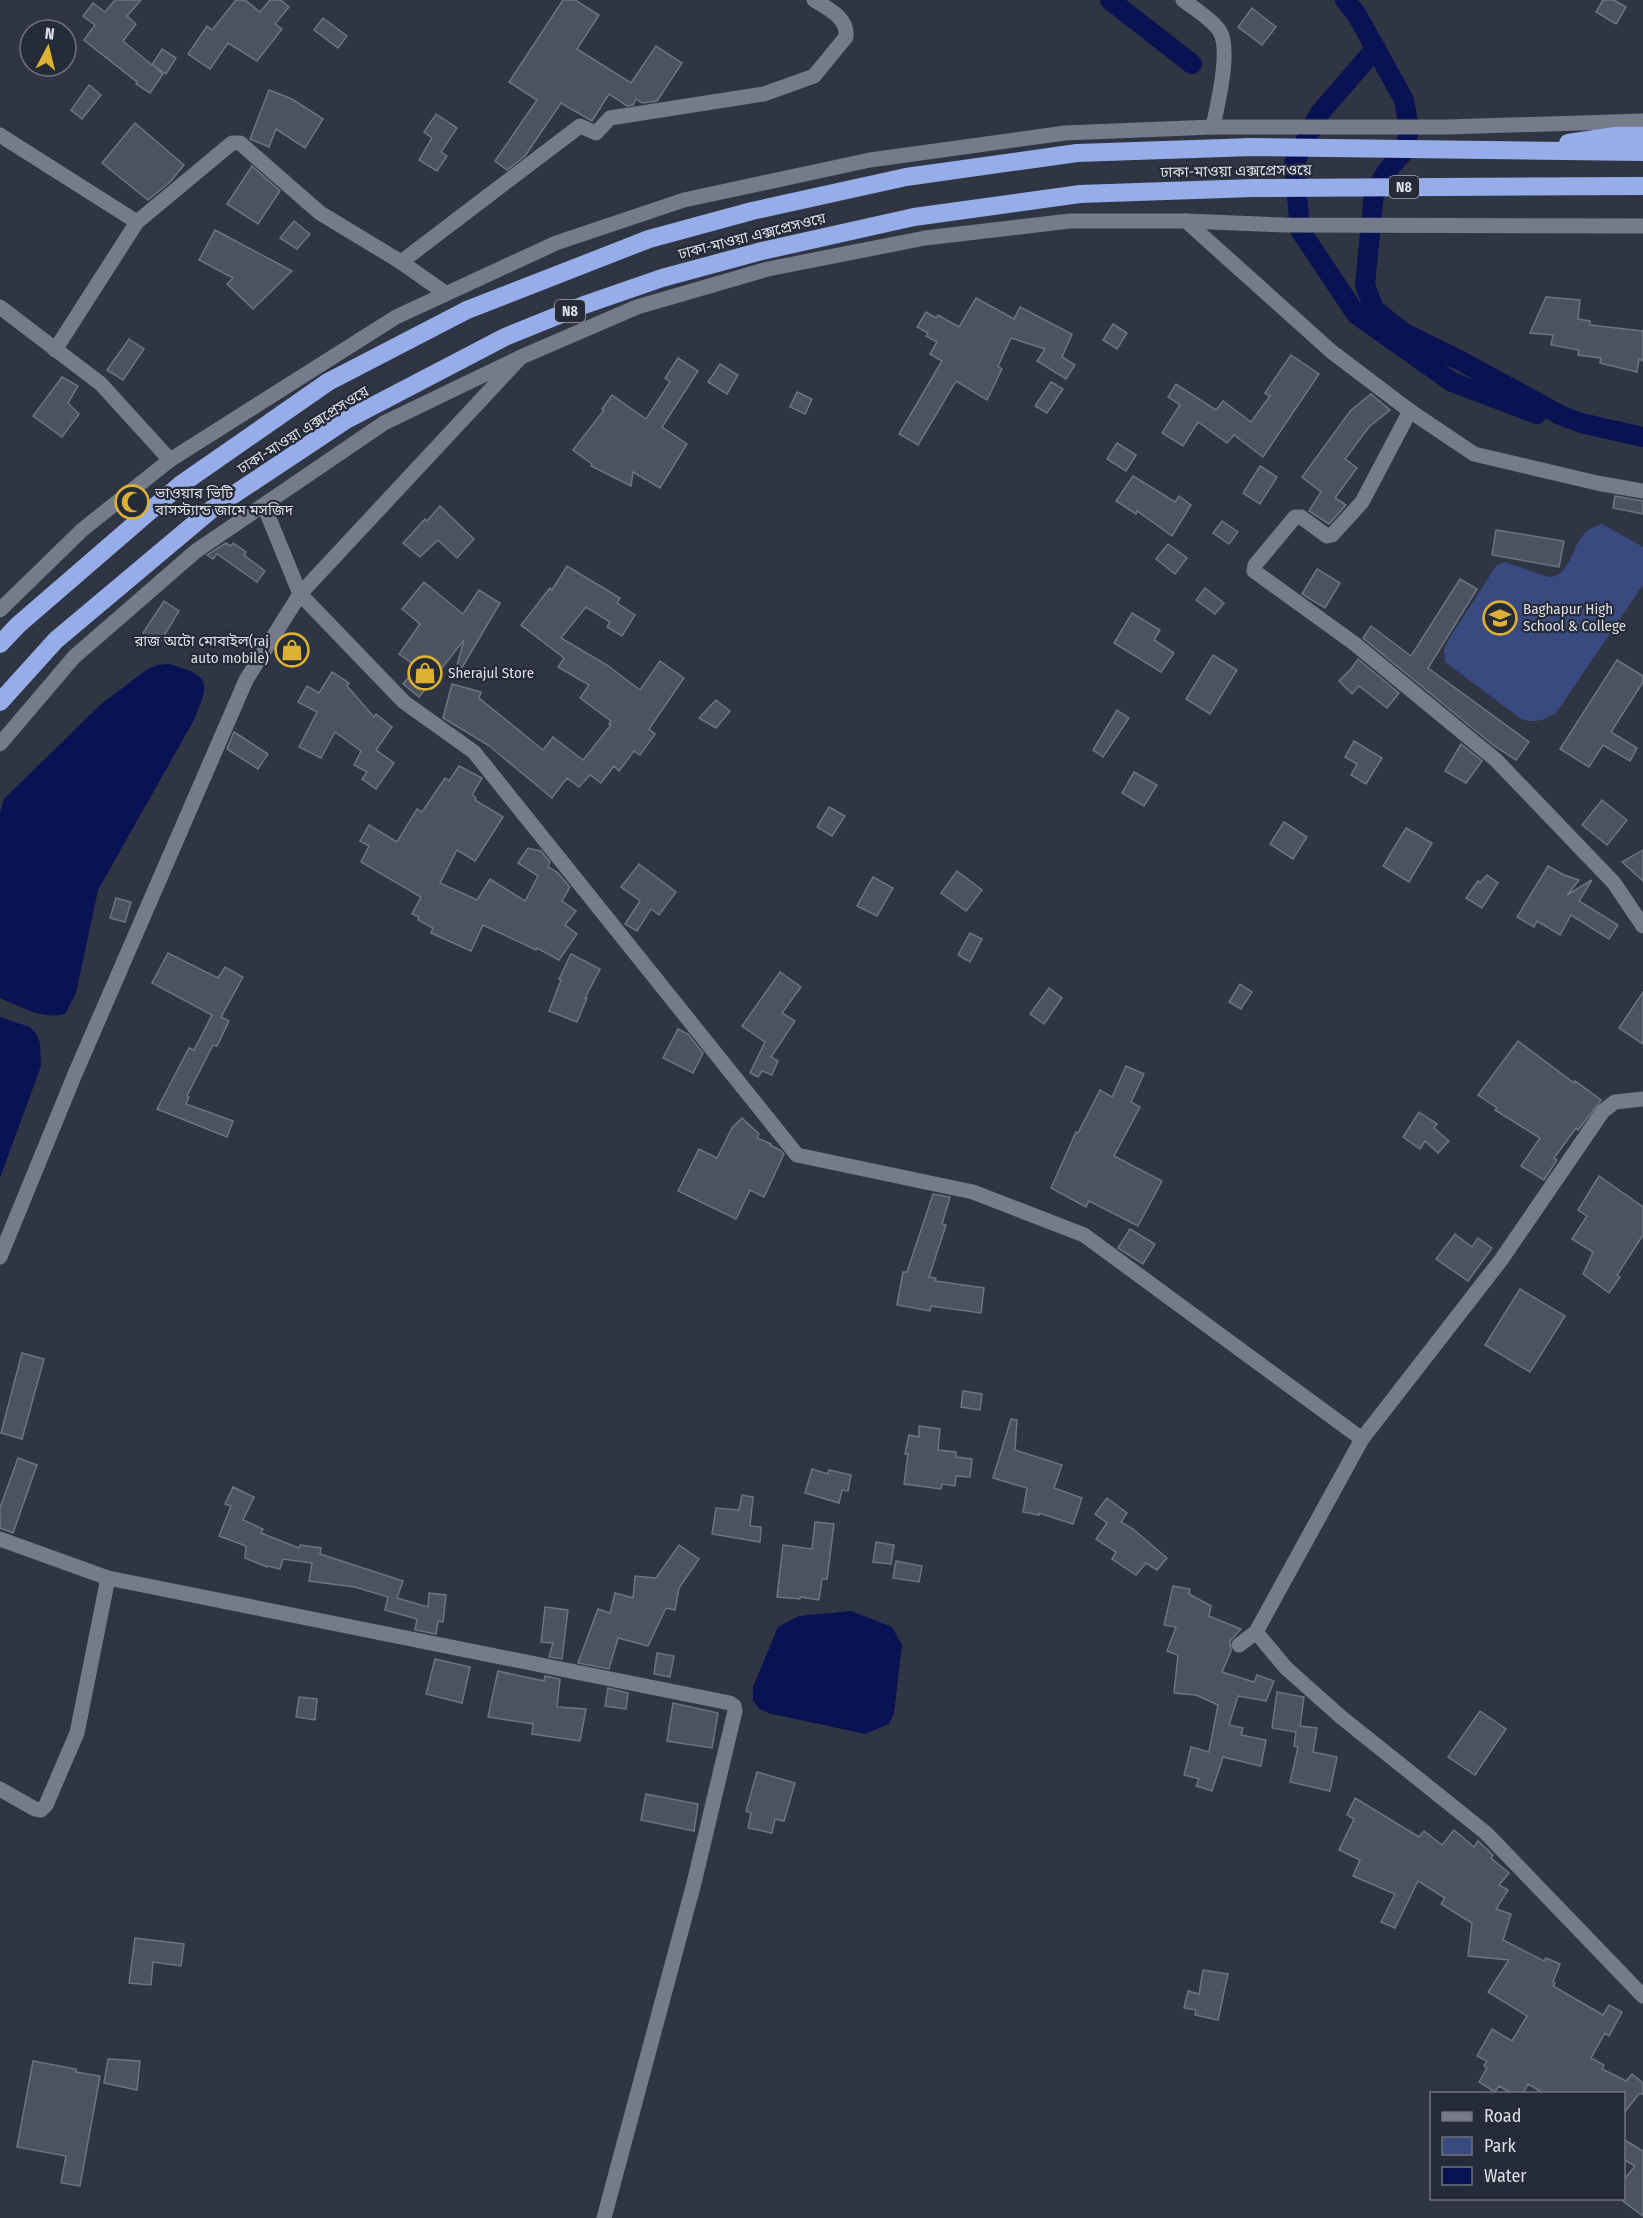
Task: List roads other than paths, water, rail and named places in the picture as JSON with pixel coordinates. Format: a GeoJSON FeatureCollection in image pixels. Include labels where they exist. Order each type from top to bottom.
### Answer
{"type":"FeatureCollection","features":[{"type":"Feature","properties":{"kind":"highway"},"geometry":{"type":"LineString","coordinates":[[1534,151],[1605,137],[1643,136]]}},
{"type":"Feature","properties":{"kind":"highway","name":"ঢাকা-মাওয়া এক্সপ্রেসওয়ে"},"geometry":{"type":"LineString","coordinates":[[0,644],[18,625],[190,478],[328,382],[490,300],[572,271],[649,239],[752,211],[906,177],[1077,153],[1252,147],[1643,153]]}},
{"type":"Feature","properties":{"kind":"highway","name":"ঢাকা-মাওয়া এক্সপ্রেসওয়ে"},"geometry":{"type":"LineString","coordinates":[[0,702],[56,640],[212,509],[346,420],[484,347],[584,305],[662,278],[762,251],[914,217],[1080,194],[1253,188],[1643,186]]}},
{"type":"Feature","properties":{"kind":"street"},"geometry":{"type":"LineString","coordinates":[[401,262],[580,126],[596,133],[610,118],[764,94],[814,76],[846,37],[847,30],[840,16],[814,0]]}},
{"type":"Feature","properties":{"kind":"street"},"geometry":{"type":"LineString","coordinates":[[1183,0],[1219,29],[1223,37],[1225,63],[1213,127]]}},
{"type":"Feature","properties":{"kind":"street"},"geometry":{"type":"LineString","coordinates":[[0,610],[82,530],[170,460],[396,317],[556,243],[684,200],[870,160],[1065,133],[1213,127],[1447,127],[1643,121]]}},
{"type":"Feature","properties":{"kind":"street"},"geometry":{"type":"LineString","coordinates":[[0,135],[137,222]]}},
{"type":"Feature","properties":{"kind":"street"},"geometry":{"type":"LineString","coordinates":[[55,350],[137,222],[236,142],[240,143],[320,213],[401,262],[444,293]]}},
{"type":"Feature","properties":{"kind":"street"},"geometry":{"type":"LineString","coordinates":[[0,744],[74,657],[196,551],[384,423],[521,357],[637,308],[768,269],[926,238],[1070,220],[1284,225],[1643,226]]}},
{"type":"Feature","properties":{"kind":"street"},"geometry":{"type":"LineString","coordinates":[[1186,221],[1332,352],[1410,411],[1474,454],[1598,483],[1643,491]]}},
{"type":"Feature","properties":{"kind":"street"},"geometry":{"type":"LineString","coordinates":[[0,307],[101,384],[170,460]]}},
{"type":"Feature","properties":{"kind":"street"},"geometry":{"type":"LineString","coordinates":[[0,1257],[80,1063],[246,680],[300,594],[521,357]]}},
{"type":"Feature","properties":{"kind":"street"},"geometry":{"type":"LineString","coordinates":[[1410,411],[1362,502],[1332,535],[1328,536],[1301,517],[1295,517],[1255,565],[1255,574],[1355,644],[1496,760],[1614,883],[1643,926]]}},
{"type":"Feature","properties":{"kind":"street"},"geometry":{"type":"LineString","coordinates":[[264,506],[300,594],[404,702],[474,752],[797,1155],[973,1192],[1084,1235],[1362,1439]]}},
{"type":"Feature","properties":{"kind":"street"},"geometry":{"type":"LineString","coordinates":[[1239,1646],[1256,1632],[1362,1439],[1501,1260],[1603,1111],[1615,1102],[1643,1099]]}},
{"type":"Feature","properties":{"kind":"street"},"geometry":{"type":"LineString","coordinates":[[0,1539],[108,1578],[730,1703],[734,1706],[735,1711],[694,1883],[604,2218]]}},
{"type":"Feature","properties":{"kind":"street"},"geometry":{"type":"LineString","coordinates":[[0,1789],[34,1809],[41,1810],[46,1805],[77,1732],[108,1578]]}},
{"type":"Feature","properties":{"kind":"street"},"geometry":{"type":"LineString","coordinates":[[1256,1632],[1286,1668],[1341,1717],[1486,1833],[1643,1996]]}},
{"type":"Feature","properties":{"kind":"water"},"geometry":{"type":"Polygon","coordinates":[[[169,664],[193,672],[200,677],[204,688],[203,696],[194,720],[98,890],[76,993],[65,1014],[56,1015],[32,1012],[0,998],[0,812],[4,799],[100,705],[146,670],[157,665],[169,664]]]}},
{"type":"Feature","properties":{"kind":"water"},"geometry":{"type":"Polygon","coordinates":[[[0,1017],[30,1027],[37,1035],[40,1043],[41,1066],[0,1178],[0,1017]]]}},
{"type":"Feature","properties":{"kind":"water"},"geometry":{"type":"Polygon","coordinates":[[[851,1611],[892,1627],[902,1645],[894,1713],[889,1724],[865,1734],[768,1713],[760,1709],[753,1701],[753,1687],[778,1627],[799,1616],[851,1611]]]}},
{"type":"Feature","properties":{"kind":"waterway"},"geometry":{"type":"LineString","coordinates":[[1110,0],[1192,64]]}},
{"type":"Feature","properties":{"kind":"waterway"},"geometry":{"type":"LineString","coordinates":[[1345,0],[1357,15],[1404,100],[1409,129],[1405,150],[1387,171],[1374,193],[1365,285],[1374,309],[1404,333],[1560,415],[1581,423],[1643,437]]}},
{"type":"Feature","properties":{"kind":"waterway"},"geometry":{"type":"LineString","coordinates":[[1376,48],[1319,114],[1294,163],[1300,230],[1356,314],[1452,382],[1537,414]]}},
{"type":"Feature","properties":{"kind":"place","name":"ভাওয়ার ভিটি বাসস্ট্যান্ড জামে মসজিদ"},"geometry":{"type":"Point","coordinates":[132,502]}},
{"type":"Feature","properties":{"kind":"place","name":"Baghapur High School & College"},"geometry":{"type":"Point","coordinates":[1500,618]}},
{"type":"Feature","properties":{"kind":"place","name":"রাজ অটো মোবাইল(raj auto mobile)"},"geometry":{"type":"Point","coordinates":[292,650]}},
{"type":"Feature","properties":{"kind":"place","name":"Sherajul Store"},"geometry":{"type":"Point","coordinates":[425,673]}}]}
